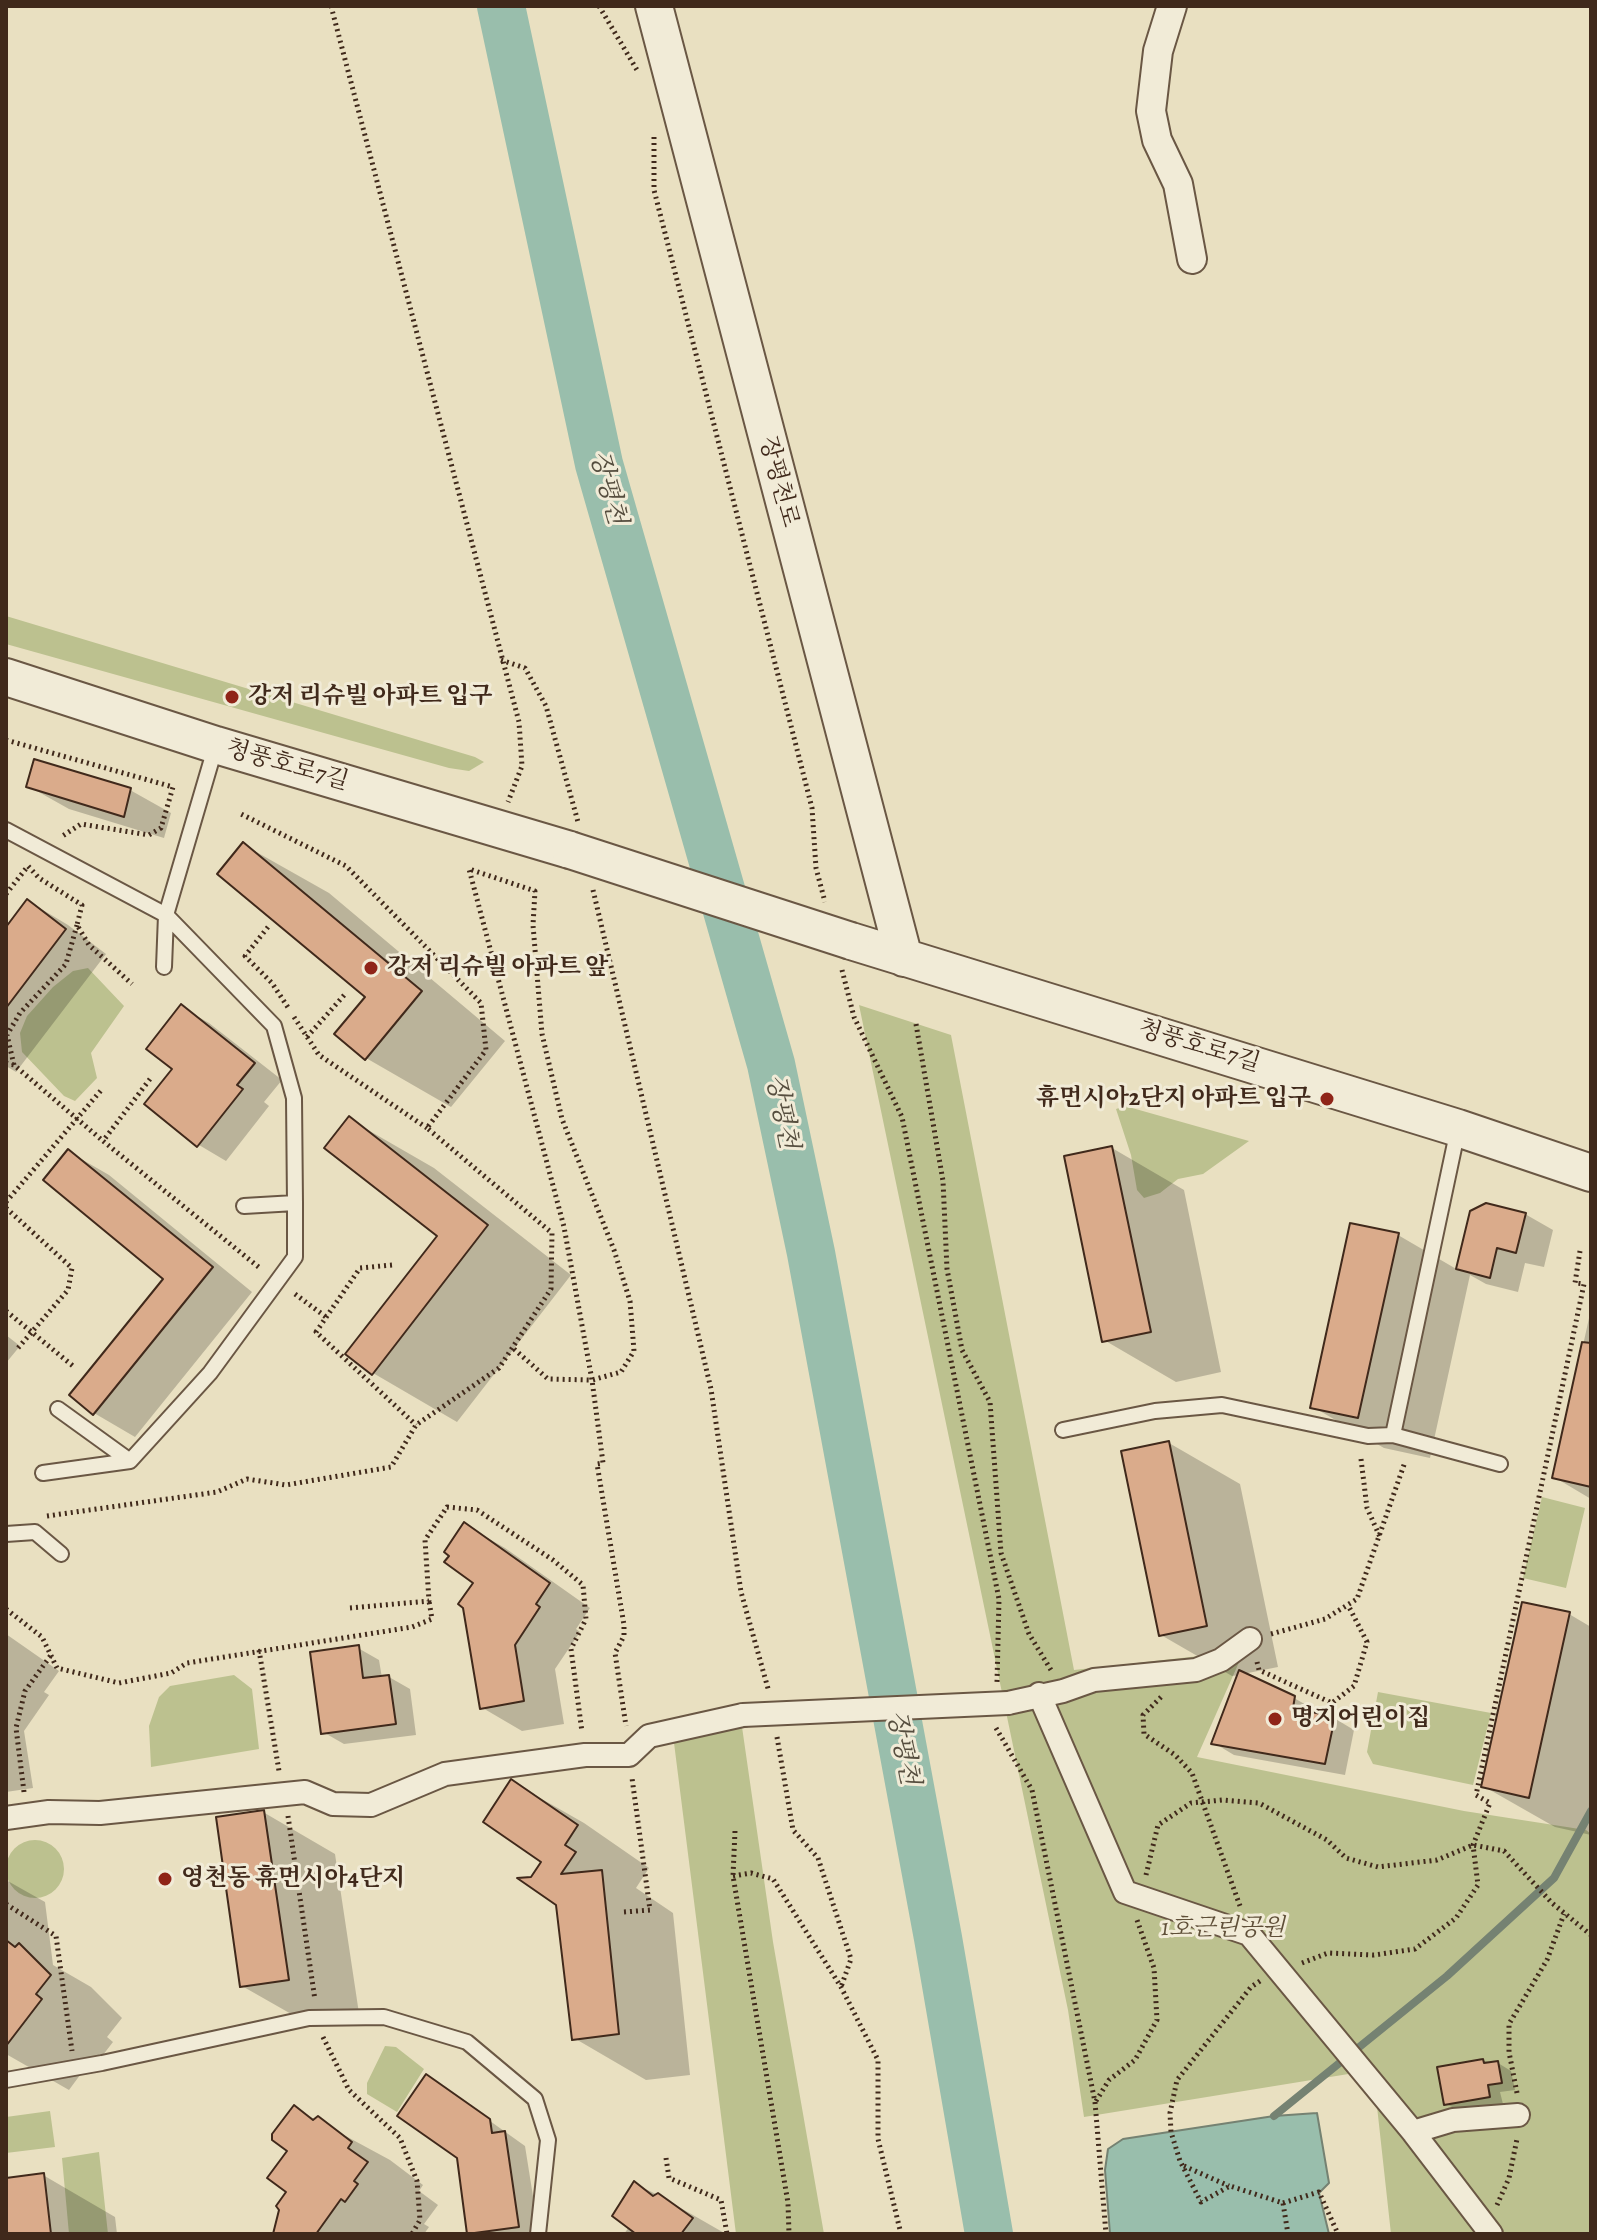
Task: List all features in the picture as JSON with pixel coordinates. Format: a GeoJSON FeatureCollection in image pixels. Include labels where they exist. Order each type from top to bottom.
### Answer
{"type":"FeatureCollection","features":[{"type":"Feature","properties":{"kind":"street","name":"장평천로"},"geometry":{"type":"LineString","coordinates":[[654,6],[904,958]]}},
{"type":"Feature","properties":{"kind":"street"},"geometry":{"type":"LineString","coordinates":[[1172,6],[1158,51],[1151,111],[1157,140],[1178,184],[1192,259]]}},
{"type":"Feature","properties":{"kind":"street","name":"청풍호로7길"},"geometry":{"type":"LineString","coordinates":[[6,677],[216,745],[580,853],[845,949],[904,958],[1458,1128],[1591,1173]]}},
{"type":"Feature","properties":{"kind":"street"},"geometry":{"type":"LineString","coordinates":[[16,1816],[100,1813],[305,1792],[333,1804],[371,1805],[445,1774],[585,1755],[629,1755],[649,1736],[743,1715],[1001,1702],[1063,1691],[1094,1680],[1196,1670],[1221,1660],[1250,1639]]}},
{"type":"Feature","properties":{"kind":"street"},"geometry":{"type":"LineString","coordinates":[[1039,1694],[1125,1892],[1249,1934],[1413,2132],[1489,2231]]}},
{"type":"Feature","properties":{"kind":"street"},"geometry":{"type":"LineString","coordinates":[[1413,2132],[1453,2120],[1518,2115]]}},
{"type":"Feature","properties":{"kind":"lane"},"geometry":{"type":"LineString","coordinates":[[164,967],[166,915],[216,745]]}},
{"type":"Feature","properties":{"kind":"lane"},"geometry":{"type":"LineString","coordinates":[[6,830],[166,915],[274,1026],[294,1098],[295,1257],[218,1363],[130,1461],[43,1473]]}},
{"type":"Feature","properties":{"kind":"lane"},"geometry":{"type":"LineString","coordinates":[[1393,1435],[1458,1128]]}},
{"type":"Feature","properties":{"kind":"lane"},"geometry":{"type":"LineString","coordinates":[[244,1206],[295,1203]]}},
{"type":"Feature","properties":{"kind":"lane"},"geometry":{"type":"LineString","coordinates":[[1063,1430],[1155,1411],[1222,1405],[1368,1436],[1393,1435],[1500,1464]]}},
{"type":"Feature","properties":{"kind":"lane"},"geometry":{"type":"LineString","coordinates":[[58,1409],[130,1461]]}},
{"type":"Feature","properties":{"kind":"lane"},"geometry":{"type":"LineString","coordinates":[[6,1534],[35,1532],[61,1554]]}},
{"type":"Feature","properties":{"kind":"lane"},"geometry":{"type":"LineString","coordinates":[[6,2080],[318,2018],[384,2017],[467,2042],[535,2099],[548,2140],[538,2234]]}},
{"type":"Feature","properties":{"kind":"path"},"geometry":{"type":"LineString","coordinates":[[331,6],[519,722],[522,766],[498,828]]}},
{"type":"Feature","properties":{"kind":"path"},"geometry":{"type":"LineString","coordinates":[[599,6],[640,75]]}},
{"type":"Feature","properties":{"kind":"path"},"geometry":{"type":"LineString","coordinates":[[654,122],[654,190],[812,808],[816,868],[828,913]]}},
{"type":"Feature","properties":{"kind":"path"},"geometry":{"type":"LineString","coordinates":[[501,660],[525,668],[546,706],[711,1389],[741,1592],[771,1706]]}},
{"type":"Feature","properties":{"kind":"path"},"geometry":{"type":"LineString","coordinates":[[6,740],[173,787],[161,828],[149,835],[81,824],[62,835],[57,845]]}},
{"type":"Feature","properties":{"kind":"path"},"geometry":{"type":"LineString","coordinates":[[239,813],[346,866],[481,1003],[486,1050],[427,1128]]}},
{"type":"Feature","properties":{"kind":"path"},"geometry":{"type":"LineString","coordinates":[[6,894],[28,866],[39,878],[82,905],[66,964],[20,1013],[7,1035],[14,1065]]}},
{"type":"Feature","properties":{"kind":"path"},"geometry":{"type":"LineString","coordinates":[[514,1349],[548,1379],[592,1380],[621,1372],[634,1351],[630,1301],[614,1250],[562,1119],[545,1048],[533,925],[535,891],[469,869],[564,1227],[592,1380],[603,1463],[597,1464],[624,1625],[624,1636],[615,1653],[626,1726],[647,1724],[649,1736]]}},
{"type":"Feature","properties":{"kind":"path"},"geometry":{"type":"LineString","coordinates":[[77,925],[89,945],[132,984]]}},
{"type":"Feature","properties":{"kind":"path"},"geometry":{"type":"LineString","coordinates":[[39,1517],[217,1492],[247,1479],[286,1485],[391,1467],[416,1425],[499,1368],[551,1289],[552,1233],[427,1128],[319,1055],[272,983],[245,956],[268,927]]}},
{"type":"Feature","properties":{"kind":"path"},"geometry":{"type":"LineString","coordinates":[[845,949],[854,1017],[902,1117],[999,1599],[1001,1702],[996,1730],[1032,1790],[1095,2102],[1106,2234]]}},
{"type":"Feature","properties":{"kind":"path"},"geometry":{"type":"LineString","coordinates":[[307,1037],[346,993]]}},
{"type":"Feature","properties":{"kind":"path"},"geometry":{"type":"LineString","coordinates":[[916,1024],[943,1181],[947,1269],[962,1350],[990,1402],[1001,1553],[1029,1634],[1063,1691]]}},
{"type":"Feature","properties":{"kind":"path"},"geometry":{"type":"LineString","coordinates":[[6,1063],[14,1065],[261,1269]]}},
{"type":"Feature","properties":{"kind":"path"},"geometry":{"type":"LineString","coordinates":[[103,1141],[150,1079]]}},
{"type":"Feature","properties":{"kind":"path"},"geometry":{"type":"LineString","coordinates":[[6,1202],[103,1088]]}},
{"type":"Feature","properties":{"kind":"path"},"geometry":{"type":"LineString","coordinates":[[6,1208],[72,1268],[68,1290],[18,1348]]}},
{"type":"Feature","properties":{"kind":"path"},"geometry":{"type":"LineString","coordinates":[[1230,2186],[1201,2202],[1182,2165],[1171,2132],[1170,2113],[1177,2080],[1251,1987],[1280,1970],[1328,1953],[1374,1955],[1415,1949],[1456,1918],[1478,1885],[1473,1845],[1490,1803],[1476,1795],[1584,1284],[1575,1283],[1580,1251]]}},
{"type":"Feature","properties":{"kind":"path"},"geometry":{"type":"LineString","coordinates":[[392,1265],[360,1268],[316,1332],[416,1425]]}},
{"type":"Feature","properties":{"kind":"path"},"geometry":{"type":"LineString","coordinates":[[295,1294],[326,1317]]}},
{"type":"Feature","properties":{"kind":"path"},"geometry":{"type":"LineString","coordinates":[[6,1311],[73,1366]]}},
{"type":"Feature","properties":{"kind":"path"},"geometry":{"type":"LineString","coordinates":[[1361,1459],[1367,1508],[1380,1537]]}},
{"type":"Feature","properties":{"kind":"path"},"geometry":{"type":"LineString","coordinates":[[1348,1605],[1367,1642],[1354,1686],[1332,1703],[1259,1670],[1250,1639],[1325,1619],[1357,1599],[1405,1462]]}},
{"type":"Feature","properties":{"kind":"path"},"geometry":{"type":"LineString","coordinates":[[6,1609],[42,1637],[57,1668],[119,1683],[171,1673],[187,1663],[412,1627],[432,1619],[425,1540],[447,1507],[477,1510],[553,1560],[583,1585],[586,1619],[571,1649],[585,1755]]}},
{"type":"Feature","properties":{"kind":"path"},"geometry":{"type":"LineString","coordinates":[[350,1608],[429,1601]]}},
{"type":"Feature","properties":{"kind":"path"},"geometry":{"type":"LineString","coordinates":[[259,1650],[318,2018],[326,2049],[349,2090],[400,2138],[417,2181],[420,2220],[412,2234]]}},
{"type":"Feature","properties":{"kind":"path"},"geometry":{"type":"LineString","coordinates":[[16,1816],[16,1728],[25,1691],[51,1655]]}},
{"type":"Feature","properties":{"kind":"path"},"geometry":{"type":"LineString","coordinates":[[1171,1672],[1169,1687],[1143,1715],[1144,1734],[1175,1755],[1192,1773],[1249,1934]]}},
{"type":"Feature","properties":{"kind":"path"},"geometry":{"type":"LineString","coordinates":[[774,1721],[793,1830],[818,1858],[851,1959],[841,1987]]}},
{"type":"Feature","properties":{"kind":"path"},"geometry":{"type":"LineString","coordinates":[[624,1912],[650,1910],[629,1755]]}},
{"type":"Feature","properties":{"kind":"path"},"geometry":{"type":"LineString","coordinates":[[1149,1900],[1145,1870],[1158,1825],[1191,1803],[1259,1803],[1327,1840],[1346,1858],[1378,1867],[1437,1860],[1473,1845],[1504,1851],[1552,1903],[1591,1935]]}},
{"type":"Feature","properties":{"kind":"path"},"geometry":{"type":"LineString","coordinates":[[735,1831],[733,1876],[788,2203],[789,2234]]}},
{"type":"Feature","properties":{"kind":"path"},"geometry":{"type":"LineString","coordinates":[[733,1876],[751,1873],[773,1879],[841,1987],[878,2060],[878,2139],[901,2234]]}},
{"type":"Feature","properties":{"kind":"path"},"geometry":{"type":"LineString","coordinates":[[1095,2102],[1109,2080],[1135,2060],[1157,2020],[1154,1968],[1125,1892]]}},
{"type":"Feature","properties":{"kind":"path"},"geometry":{"type":"LineString","coordinates":[[6,1904],[56,1936],[74,2068]]}},
{"type":"Feature","properties":{"kind":"path"},"geometry":{"type":"LineString","coordinates":[[1489,2231],[1509,2178],[1518,2137],[1509,2024],[1547,1960],[1564,1914]]}},
{"type":"Feature","properties":{"kind":"path"},"geometry":{"type":"LineString","coordinates":[[666,2158],[669,2178],[721,2200],[727,2234]]}},
{"type":"Feature","properties":{"kind":"path"},"geometry":{"type":"LineString","coordinates":[[1182,2165],[1230,2186],[1283,2203],[1319,2192],[1338,2234]]}},
{"type":"Feature","properties":{"kind":"path"},"geometry":{"type":"LineString","coordinates":[[1283,2203],[1288,2234]]}},
{"type":"Feature","properties":{"kind":"green space"},"geometry":{"type":"Polygon","coordinates":[[[6,616],[484,762],[469,771],[449,768],[6,644],[6,616]]]}},
{"type":"Feature","properties":{"kind":"green space"},"geometry":{"type":"Polygon","coordinates":[[[88,968],[124,1006],[91,1053],[97,1078],[75,1101],[64,1096],[22,1052],[20,1033],[27,1016],[53,987],[73,971],[88,968]]]}},
{"type":"Feature","properties":{"kind":"green space","name":"1호근린공원"},"geometry":{"type":"Polygon","coordinates":[[[859,1005],[951,1035],[1074,1670],[1244,1651],[1197,1757],[1464,1811],[1586,1830],[1591,1834],[1591,2234],[1391,2234],[1373,2070],[1084,2117],[1068,2010],[859,1005]]]}},
{"type":"Feature","properties":{"kind":"green space"},"geometry":{"type":"Polygon","coordinates":[[[1125,1106],[1249,1141],[1203,1174],[1178,1179],[1160,1193],[1144,1198],[1137,1190],[1131,1155],[1116,1109],[1125,1106]]]}},
{"type":"Feature","properties":{"kind":"green space"},"geometry":{"type":"Polygon","coordinates":[[[1542,1497],[1585,1508],[1566,1588],[1523,1578],[1542,1497]]]}},
{"type":"Feature","properties":{"kind":"green space"},"geometry":{"type":"Polygon","coordinates":[[[234,1675],[252,1689],[259,1749],[151,1767],[149,1726],[159,1697],[170,1686],[234,1675]]]}},
{"type":"Feature","properties":{"kind":"green space"},"geometry":{"type":"Polygon","coordinates":[[[1378,1692],[1491,1713],[1473,1785],[1373,1764],[1367,1752],[1378,1692]]]}},
{"type":"Feature","properties":{"kind":"green space"},"geometry":{"type":"Polygon","coordinates":[[[740,1713],[773,1942],[824,2234],[736,2234],[672,1727],[740,1713]]]}},
{"type":"Feature","properties":{"kind":"green space"},"geometry":{"type":"Polygon","coordinates":[[[35,1840],[56,1848],[64,1869],[56,1890],[35,1898],[14,1890],[6,1869],[14,1848],[35,1840]]]}},
{"type":"Feature","properties":{"kind":"green space"},"geometry":{"type":"Polygon","coordinates":[[[385,2046],[396,2047],[424,2069],[397,2112],[367,2094],[367,2083],[385,2046]]]}},
{"type":"Feature","properties":{"kind":"green space"},"geometry":{"type":"Polygon","coordinates":[[[50,2111],[55,2147],[6,2153],[6,2117],[50,2111]]]}},
{"type":"Feature","properties":{"kind":"green space"},"geometry":{"type":"Polygon","coordinates":[[[99,2152],[108,2234],[69,2234],[62,2158],[99,2152]]]}},
{"type":"Feature","properties":{"kind":"shaded area"},"geometry":{"type":"Polygon","coordinates":[[[1317,2113],[1329,2183],[1319,2193],[1329,2234],[1110,2234],[1105,2170],[1108,2149],[1123,2139],[1274,2116],[1317,2113]]]}},
{"type":"Feature","properties":{"kind":"building"},"geometry":{"type":"Polygon","coordinates":[[[34,759],[131,788],[124,817],[26,787],[34,759]]]}},
{"type":"Feature","properties":{"kind":"building"},"geometry":{"type":"Polygon","coordinates":[[[243,842],[422,991],[365,1060],[334,1034],[365,997],[217,874],[243,842]]]}},
{"type":"Feature","properties":{"kind":"building"},"geometry":{"type":"Polygon","coordinates":[[[27,899],[66,929],[6,1008],[6,927],[27,899]]]}},
{"type":"Feature","properties":{"kind":"building"},"geometry":{"type":"Polygon","coordinates":[[[181,1004],[255,1063],[237,1085],[243,1089],[197,1147],[144,1104],[172,1069],[146,1049],[181,1004]]]}},
{"type":"Feature","properties":{"kind":"building"},"geometry":{"type":"Polygon","coordinates":[[[349,1116],[488,1225],[372,1375],[345,1354],[437,1236],[324,1148],[349,1116]]]}},
{"type":"Feature","properties":{"kind":"building"},"geometry":{"type":"Polygon","coordinates":[[[1112,1146],[1151,1332],[1102,1342],[1064,1156],[1112,1146]]]}},
{"type":"Feature","properties":{"kind":"building"},"geometry":{"type":"Polygon","coordinates":[[[68,1149],[213,1267],[93,1415],[69,1395],[163,1279],[43,1180],[68,1149]]]}},
{"type":"Feature","properties":{"kind":"building"},"geometry":{"type":"Polygon","coordinates":[[[1486,1203],[1526,1213],[1516,1253],[1497,1248],[1490,1278],[1456,1269],[1470,1211],[1486,1203]]]}},
{"type":"Feature","properties":{"kind":"building"},"geometry":{"type":"Polygon","coordinates":[[[1350,1223],[1399,1233],[1358,1418],[1310,1408],[1350,1223]]]}},
{"type":"Feature","properties":{"kind":"building"},"geometry":{"type":"Polygon","coordinates":[[[1582,1342],[1591,1343],[1591,1487],[1552,1478],[1582,1342]]]}},
{"type":"Feature","properties":{"kind":"building"},"geometry":{"type":"Polygon","coordinates":[[[1169,1441],[1207,1626],[1159,1636],[1121,1451],[1169,1441]]]}},
{"type":"Feature","properties":{"kind":"building"},"geometry":{"type":"Polygon","coordinates":[[[464,1522],[550,1583],[536,1604],[540,1607],[515,1645],[524,1701],[480,1709],[463,1608],[458,1604],[473,1583],[444,1562],[449,1556],[444,1552],[464,1522]]]}},
{"type":"Feature","properties":{"kind":"building"},"geometry":{"type":"Polygon","coordinates":[[[1522,1602],[1570,1612],[1529,1798],[1481,1787],[1522,1602]]]}},
{"type":"Feature","properties":{"kind":"building"},"geometry":{"type":"Polygon","coordinates":[[[359,1645],[363,1678],[389,1675],[396,1724],[321,1734],[310,1652],[359,1645]]]}},
{"type":"Feature","properties":{"kind":"building","name":"명지어린이집"},"geometry":{"type":"Polygon","coordinates":[[[1239,1670],[1295,1696],[1293,1708],[1335,1717],[1325,1764],[1211,1744],[1239,1670]]]}},
{"type":"Feature","properties":{"kind":"building"},"geometry":{"type":"Polygon","coordinates":[[[511,1779],[578,1825],[565,1845],[576,1852],[561,1874],[602,1870],[619,2034],[572,2040],[556,1905],[517,1878],[531,1877],[541,1862],[483,1822],[511,1779]]]}},
{"type":"Feature","properties":{"kind":"building"},"geometry":{"type":"Polygon","coordinates":[[[264,1810],[289,1980],[240,1987],[216,1817],[264,1810]]]}},
{"type":"Feature","properties":{"kind":"building"},"geometry":{"type":"Polygon","coordinates":[[[6,1940],[15,1947],[19,1943],[51,1975],[36,1994],[42,1999],[6,2046],[6,1940]]]}},
{"type":"Feature","properties":{"kind":"building"},"geometry":{"type":"Polygon","coordinates":[[[1483,2059],[1484,2063],[1498,2061],[1502,2083],[1488,2085],[1490,2097],[1444,2105],[1437,2067],[1483,2059]]]}},
{"type":"Feature","properties":{"kind":"building"},"geometry":{"type":"Polygon","coordinates":[[[426,2074],[490,2119],[492,2133],[505,2131],[519,2227],[467,2234],[457,2158],[397,2116],[426,2074]]]}},
{"type":"Feature","properties":{"kind":"building"},"geometry":{"type":"Polygon","coordinates":[[[294,2105],[313,2120],[318,2116],[352,2142],[348,2148],[368,2162],[354,2181],[358,2184],[345,2202],[341,2199],[316,2234],[273,2234],[279,2210],[276,2206],[286,2192],[267,2178],[287,2151],[272,2140],[272,2134],[294,2105]]]}},
{"type":"Feature","properties":{"kind":"building"},"geometry":{"type":"Polygon","coordinates":[[[44,2173],[51,2234],[6,2234],[6,2178],[44,2173]]]}},
{"type":"Feature","properties":{"kind":"building"},"geometry":{"type":"Polygon","coordinates":[[[634,2181],[653,2196],[658,2193],[693,2218],[681,2234],[636,2234],[612,2216],[634,2181]]]}},
{"type":"Feature","properties":{"kind":"waterway","name":"장평천"},"geometry":{"type":"LineString","coordinates":[[501,6],[599,464],[771,1064],[811,1253],[938,1938],[989,2234]]}},
{"type":"Feature","properties":{"kind":"waterway"},"geometry":{"type":"LineString","coordinates":[[1274,2116],[1447,1976],[1554,1878],[1591,1811]]}},
{"type":"Feature","properties":{"kind":"place","name":"강저 리슈빌 아파트 입구"},"geometry":{"type":"Point","coordinates":[232,697]}},
{"type":"Feature","properties":{"kind":"place","name":"강저 리슈빌 아파트 앞"},"geometry":{"type":"Point","coordinates":[371,968]}},
{"type":"Feature","properties":{"kind":"place","name":"휴먼시아2단지 아파트 입구"},"geometry":{"type":"Point","coordinates":[1327,1099]}},
{"type":"Feature","properties":{"kind":"place","name":"명지어린이집"},"geometry":{"type":"Point","coordinates":[1275,1719]}},
{"type":"Feature","properties":{"kind":"place","name":"영천동 휴먼시아4단지"},"geometry":{"type":"Point","coordinates":[165,1879]}}]}
